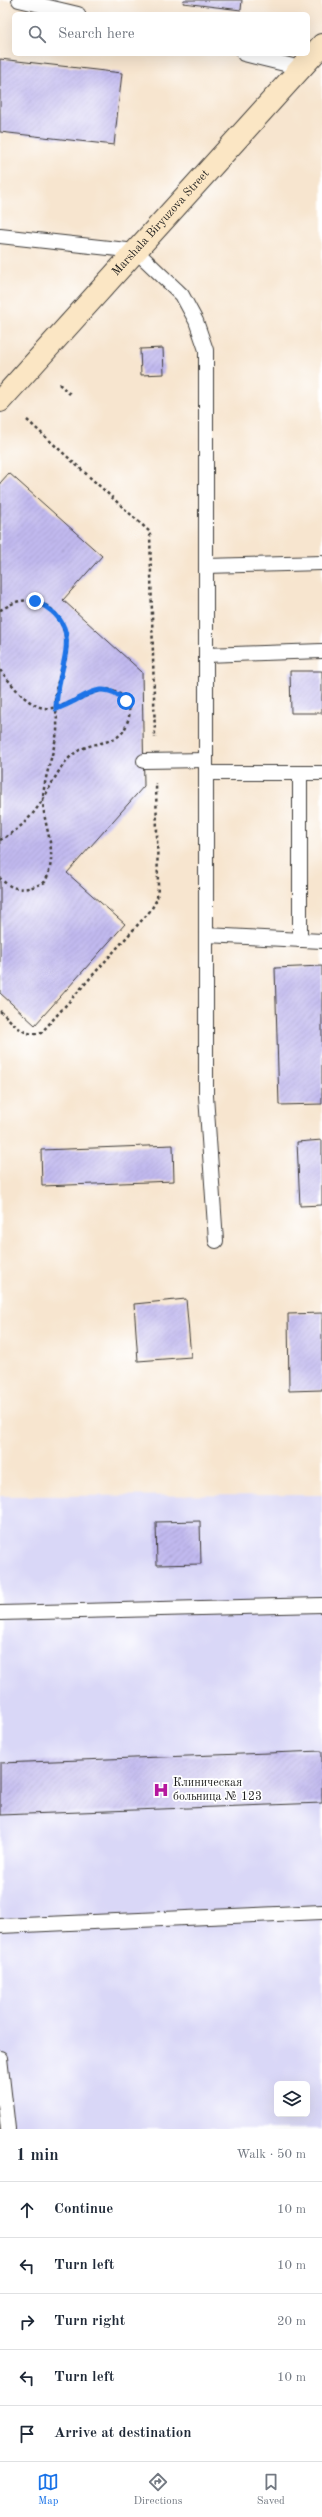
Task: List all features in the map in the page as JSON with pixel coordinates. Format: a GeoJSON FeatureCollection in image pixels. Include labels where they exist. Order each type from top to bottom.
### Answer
{"type":"FeatureCollection","features":[{"type":"Feature","properties":{"kind":"street","name":"Marshala Biryuzova Street"},"geometry":{"type":"LineString","coordinates":[[0,401],[322,45]]}},
{"type":"Feature","properties":{"kind":"lane"},"geometry":{"type":"LineString","coordinates":[[19,0],[70,12]]}},
{"type":"Feature","properties":{"kind":"lane"},"geometry":{"type":"LineString","coordinates":[[252,56],[302,68]]}},
{"type":"Feature","properties":{"kind":"lane"},"geometry":{"type":"LineString","coordinates":[[0,236],[136,251],[182,295],[196,321],[206,350],[206,1096],[216,1241]]}},
{"type":"Feature","properties":{"kind":"lane"},"geometry":{"type":"LineString","coordinates":[[206,566],[322,563]]}},
{"type":"Feature","properties":{"kind":"lane"},"geometry":{"type":"LineString","coordinates":[[206,655],[322,652]]}},
{"type":"Feature","properties":{"kind":"lane"},"geometry":{"type":"LineString","coordinates":[[150,761],[206,767],[300,773],[322,772]]}},
{"type":"Feature","properties":{"kind":"lane"},"geometry":{"type":"LineString","coordinates":[[300,773],[300,940]]}},
{"type":"Feature","properties":{"kind":"lane"},"geometry":{"type":"LineString","coordinates":[[206,935],[322,941]]}},
{"type":"Feature","properties":{"kind":"lane"},"geometry":{"type":"LineString","coordinates":[[0,1613],[322,1605]]}},
{"type":"Feature","properties":{"kind":"lane"},"geometry":{"type":"LineString","coordinates":[[0,1926],[322,1912]]}},
{"type":"Feature","properties":{"kind":"lane"},"geometry":{"type":"LineString","coordinates":[[0,2058],[8,2129]]}},
{"type":"Feature","properties":{"kind":"path"},"geometry":{"type":"LineString","coordinates":[[59,384],[70,394]]}},
{"type":"Feature","properties":{"kind":"path"},"geometry":{"type":"LineString","coordinates":[[0,1011],[25,1034],[33,1035],[41,1033],[151,910],[157,900],[158,886],[150,761],[150,532],[27,420]]}},
{"type":"Feature","properties":{"kind":"path"},"geometry":{"type":"LineString","coordinates":[[0,610],[17,602],[35,601],[51,609],[62,621],[67,637],[66,654],[56,691],[56,736],[43,800],[52,867],[46,882],[33,888],[17,890],[6,885],[0,878]]}},
{"type":"Feature","properties":{"kind":"path"},"geometry":{"type":"LineString","coordinates":[[0,670],[27,700],[40,707],[56,709],[72,704],[91,692],[106,688],[117,693],[126,701],[130,713],[125,731],[112,742],[88,745],[73,754],[57,774],[43,800],[28,820],[0,840]]}},
{"type":"Feature","properties":{"kind":"shaded area","name":"Клиническая больница № 123"},"geometry":{"type":"Polygon","coordinates":[[[322,1495],[322,2129],[0,2129],[0,1496],[322,1495]]]}},
{"type":"Feature","properties":{"kind":"building"},"geometry":{"type":"Polygon","coordinates":[[[184,0],[242,0],[241,10],[183,3],[184,0]]]}},
{"type":"Feature","properties":{"kind":"building"},"geometry":{"type":"Polygon","coordinates":[[[0,59],[122,73],[114,145],[0,132],[0,59]]]}},
{"type":"Feature","properties":{"kind":"building"},"geometry":{"type":"Polygon","coordinates":[[[163,348],[164,374],[141,375],[140,349],[163,348]]]}},
{"type":"Feature","properties":{"kind":"building"},"geometry":{"type":"Polygon","coordinates":[[[9,473],[102,556],[63,600],[142,672],[144,786],[67,873],[125,924],[35,1025],[0,993],[0,483],[9,473]]]}},
{"type":"Feature","properties":{"kind":"building"},"geometry":{"type":"Polygon","coordinates":[[[290,671],[322,671],[322,713],[291,713],[290,671]]]}},
{"type":"Feature","properties":{"kind":"building"},"geometry":{"type":"Polygon","coordinates":[[[322,966],[322,1104],[279,1105],[275,968],[322,966]]]}},
{"type":"Feature","properties":{"kind":"building"},"geometry":{"type":"Polygon","coordinates":[[[322,1140],[322,1205],[300,1206],[297,1142],[322,1140]]]}},
{"type":"Feature","properties":{"kind":"building"},"geometry":{"type":"Polygon","coordinates":[[[173,1145],[174,1181],[42,1186],[41,1150],[173,1145]]]}},
{"type":"Feature","properties":{"kind":"building"},"geometry":{"type":"Polygon","coordinates":[[[186,1299],[191,1357],[138,1361],[134,1304],[186,1299]]]}},
{"type":"Feature","properties":{"kind":"building"},"geometry":{"type":"Polygon","coordinates":[[[322,1313],[322,1390],[289,1391],[288,1314],[322,1313]]]}},
{"type":"Feature","properties":{"kind":"building"},"geometry":{"type":"Polygon","coordinates":[[[200,1521],[201,1564],[157,1565],[156,1522],[200,1521]]]}},
{"type":"Feature","properties":{"kind":"building"},"geometry":{"type":"Polygon","coordinates":[[[322,1751],[322,1803],[0,1815],[0,1763],[322,1751]]]}},
{"type":"Feature","properties":{"kind":"place","name":"Клиническая больница № 123"},"geometry":{"type":"Point","coordinates":[161,1790]}},
{"type":"Feature","properties":{"kind":"route"},"geometry":{"type":"LineString","coordinates":[[35,601],[51,609],[62,621],[67,637],[66,654],[56,691],[56,709],[72,704],[91,692],[106,688],[117,693],[126,701]]}}]}
